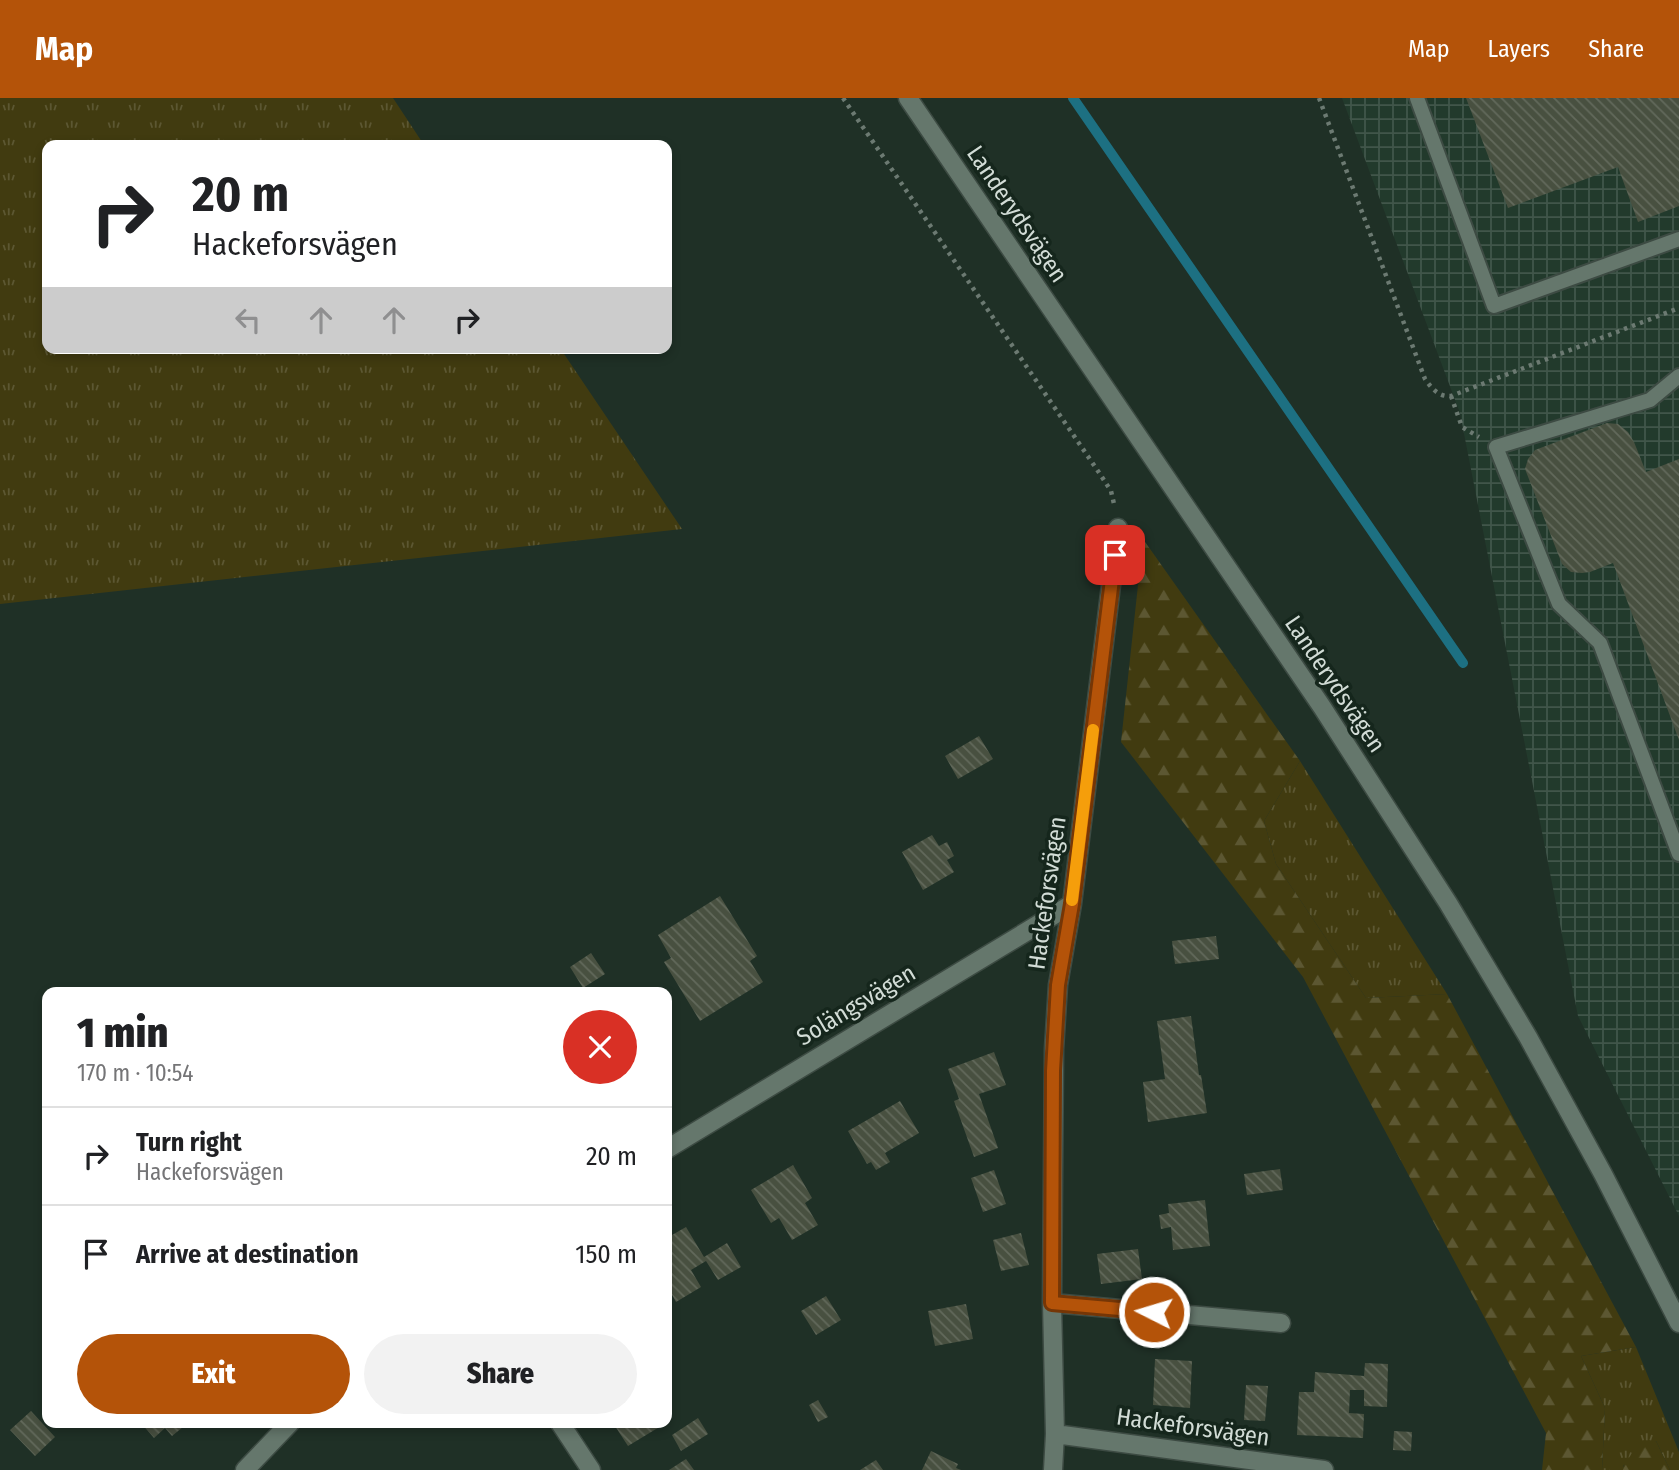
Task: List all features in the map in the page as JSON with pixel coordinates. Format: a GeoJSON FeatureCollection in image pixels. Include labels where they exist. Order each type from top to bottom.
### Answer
{"type":"FeatureCollection","features":[{"type":"Feature","properties":{"kind":"street","name":"Landerydsvägen"},"geometry":{"type":"LineString","coordinates":[[908,98],[1322,707],[1448,903],[1528,1037],[1603,1174],[1679,1323]]}},
{"type":"Feature","properties":{"kind":"street","name":"Hackeforsvägen"},"geometry":{"type":"LineString","coordinates":[[1053,1470],[1054,1049],[1058,985],[1072,904],[1118,528]]}},
{"type":"Feature","properties":{"kind":"street","name":"Solängsvägen"},"geometry":{"type":"LineString","coordinates":[[672,1146],[1072,904]]}},
{"type":"Feature","properties":{"kind":"street"},"geometry":{"type":"LineString","coordinates":[[1052,1303],[1281,1324]]}},
{"type":"Feature","properties":{"kind":"street"},"geometry":{"type":"LineString","coordinates":[[245,1470],[285,1428]]}},
{"type":"Feature","properties":{"kind":"street"},"geometry":{"type":"LineString","coordinates":[[563,1428],[591,1470]]}},
{"type":"Feature","properties":{"kind":"street","name":"Hackeforsvägen"},"geometry":{"type":"LineString","coordinates":[[1055,1434],[1324,1470]]}},
{"type":"Feature","properties":{"kind":"lane"},"geometry":{"type":"LineString","coordinates":[[1417,98],[1494,306],[1679,239]]}},
{"type":"Feature","properties":{"kind":"lane"},"geometry":{"type":"LineString","coordinates":[[1679,376],[1650,400],[1496,447],[1559,604],[1600,643],[1679,854]]}},
{"type":"Feature","properties":{"kind":"path"},"geometry":{"type":"LineString","coordinates":[[843,98],[1111,491],[1118,528]]}},
{"type":"Feature","properties":{"kind":"path"},"geometry":{"type":"LineString","coordinates":[[1319,98],[1425,379],[1438,393],[1445,397],[1451,396],[1679,307]]}},
{"type":"Feature","properties":{"kind":"path"},"geometry":{"type":"LineString","coordinates":[[1451,396],[1462,427],[1496,447]]}},
{"type":"Feature","properties":{"kind":"shaded area"},"geometry":{"type":"Polygon","coordinates":[[[1342,98],[1679,98],[1679,1216],[1578,1016],[1460,413],[1342,98]]]}},
{"type":"Feature","properties":{"kind":"green space"},"geometry":{"type":"Polygon","coordinates":[[[0,98],[393,98],[421,140],[42,140],[42,354],[564,354],[682,529],[0,604],[0,98]]]}},
{"type":"Feature","properties":{"kind":"green space"},"geometry":{"type":"Polygon","coordinates":[[[1143,539],[1300,761],[1264,821],[1276,864],[1366,998],[1447,994],[1636,1347],[1581,1356],[1605,1408],[1602,1470],[1542,1470],[1546,1433],[1303,977],[1121,742],[1143,539]]]}},
{"type":"Feature","properties":{"kind":"green space"},"geometry":{"type":"Polygon","coordinates":[[[1300,761],[1447,994],[1366,998],[1276,864],[1264,821],[1300,761]]]}},
{"type":"Feature","properties":{"kind":"green space"},"geometry":{"type":"Polygon","coordinates":[[[1636,1347],[1679,1452],[1679,1470],[1670,1470],[1656,1441],[1623,1466],[1623,1470],[1602,1470],[1605,1408],[1581,1356],[1636,1347]]]}},
{"type":"Feature","properties":{"kind":"green space"},"geometry":{"type":"Polygon","coordinates":[[[1656,1441],[1670,1470],[1623,1470],[1636,1447],[1656,1441]]]}},
{"type":"Feature","properties":{"kind":"building"},"geometry":{"type":"Polygon","coordinates":[[[1466,98],[1679,98],[1679,206],[1638,222],[1618,167],[1508,208],[1466,98]]]}},
{"type":"Feature","properties":{"kind":"building"},"geometry":{"type":"Polygon","coordinates":[[[1607,423],[1618,424],[1628,432],[1646,472],[1679,459],[1679,740],[1613,563],[1582,573],[1571,572],[1562,564],[1525,469],[1535,450],[1607,423]]]}},
{"type":"Feature","properties":{"kind":"building"},"geometry":{"type":"Polygon","coordinates":[[[979,736],[993,759],[958,779],[945,756],[979,736]]]}},
{"type":"Feature","properties":{"kind":"building"},"geometry":{"type":"Polygon","coordinates":[[[932,835],[939,846],[947,842],[954,856],[947,860],[954,872],[923,890],[902,852],[932,835]]]}},
{"type":"Feature","properties":{"kind":"building"},"geometry":{"type":"Polygon","coordinates":[[[720,896],[757,956],[750,961],[763,982],[700,1021],[664,962],[671,958],[658,935],[720,896]]]}},
{"type":"Feature","properties":{"kind":"building"},"geometry":{"type":"Polygon","coordinates":[[[1216,936],[1219,959],[1175,964],[1172,941],[1216,936]]]}},
{"type":"Feature","properties":{"kind":"building"},"geometry":{"type":"Polygon","coordinates":[[[591,953],[605,974],[582,987],[570,967],[591,953]]]}},
{"type":"Feature","properties":{"kind":"building"},"geometry":{"type":"Polygon","coordinates":[[[1191,1016],[1207,1113],[1148,1122],[1143,1082],[1165,1079],[1157,1021],[1191,1016]]]}},
{"type":"Feature","properties":{"kind":"building"},"geometry":{"type":"Polygon","coordinates":[[[994,1052],[1006,1085],[979,1094],[998,1148],[974,1157],[954,1101],[959,1099],[948,1069],[994,1052]]]}},
{"type":"Feature","properties":{"kind":"building"},"geometry":{"type":"Polygon","coordinates":[[[900,1101],[919,1133],[885,1153],[890,1162],[876,1170],[871,1162],[867,1164],[848,1131],[900,1101]]]}},
{"type":"Feature","properties":{"kind":"building"},"geometry":{"type":"Polygon","coordinates":[[[793,1165],[812,1198],[805,1203],[818,1225],[792,1240],[779,1218],[771,1223],[751,1190],[793,1165]]]}},
{"type":"Feature","properties":{"kind":"building"},"geometry":{"type":"Polygon","coordinates":[[[1280,1169],[1283,1190],[1247,1195],[1244,1174],[1280,1169]]]}},
{"type":"Feature","properties":{"kind":"building"},"geometry":{"type":"Polygon","coordinates":[[[994,1170],[1006,1204],[983,1212],[971,1178],[994,1170]]]}},
{"type":"Feature","properties":{"kind":"building"},"geometry":{"type":"Polygon","coordinates":[[[1205,1200],[1210,1246],[1173,1250],[1171,1227],[1161,1229],[1159,1215],[1169,1213],[1168,1204],[1205,1200]]]}},
{"type":"Feature","properties":{"kind":"building"},"geometry":{"type":"Polygon","coordinates":[[[686,1227],[704,1257],[727,1243],[741,1267],[718,1280],[706,1261],[691,1270],[701,1287],[676,1302],[672,1295],[672,1235],[686,1227]]]}},
{"type":"Feature","properties":{"kind":"building"},"geometry":{"type":"Polygon","coordinates":[[[1021,1233],[1029,1265],[1001,1271],[993,1240],[1021,1233]]]}},
{"type":"Feature","properties":{"kind":"building"},"geometry":{"type":"Polygon","coordinates":[[[1138,1249],[1142,1279],[1101,1284],[1097,1254],[1138,1249]]]}},
{"type":"Feature","properties":{"kind":"building"},"geometry":{"type":"Polygon","coordinates":[[[826,1296],[841,1320],[816,1335],[801,1311],[826,1296]]]}},
{"type":"Feature","properties":{"kind":"building"},"geometry":{"type":"Polygon","coordinates":[[[966,1304],[973,1339],[935,1346],[928,1311],[966,1304]]]}},
{"type":"Feature","properties":{"kind":"building"},"geometry":{"type":"Polygon","coordinates":[[[1155,1359],[1192,1361],[1190,1408],[1153,1405],[1155,1359]]]}},
{"type":"Feature","properties":{"kind":"building"},"geometry":{"type":"Polygon","coordinates":[[[1365,1363],[1388,1364],[1387,1407],[1364,1406],[1364,1390],[1350,1390],[1349,1413],[1364,1414],[1363,1438],[1297,1435],[1299,1392],[1314,1392],[1315,1372],[1364,1376],[1365,1363]]]}},
{"type":"Feature","properties":{"kind":"building"},"geometry":{"type":"Polygon","coordinates":[[[1246,1385],[1268,1386],[1265,1421],[1244,1420],[1246,1385]]]}},
{"type":"Feature","properties":{"kind":"building"},"geometry":{"type":"Polygon","coordinates":[[[818,1400],[828,1417],[818,1422],[809,1405],[818,1400]]]}},
{"type":"Feature","properties":{"kind":"building"},"geometry":{"type":"Polygon","coordinates":[[[31,1411],[42,1423],[42,1428],[47,1428],[55,1437],[35,1456],[10,1430],[31,1411]]]}},
{"type":"Feature","properties":{"kind":"building"},"geometry":{"type":"Polygon","coordinates":[[[698,1418],[708,1434],[681,1451],[672,1435],[698,1418]]]}},
{"type":"Feature","properties":{"kind":"building"},"geometry":{"type":"Polygon","coordinates":[[[145,1428],[165,1428],[154,1438],[145,1428]]]}},
{"type":"Feature","properties":{"kind":"building"},"geometry":{"type":"Polygon","coordinates":[[[165,1428],[182,1428],[172,1436],[165,1428]]]}},
{"type":"Feature","properties":{"kind":"building"},"geometry":{"type":"Polygon","coordinates":[[[616,1428],[658,1428],[628,1446],[616,1428]]]}},
{"type":"Feature","properties":{"kind":"building"},"geometry":{"type":"Polygon","coordinates":[[[1394,1431],[1412,1432],[1411,1451],[1393,1450],[1394,1431]]]}},
{"type":"Feature","properties":{"kind":"building"},"geometry":{"type":"Polygon","coordinates":[[[931,1451],[958,1464],[956,1468],[961,1470],[922,1470],[931,1451]]]}},
{"type":"Feature","properties":{"kind":"building"},"geometry":{"type":"Polygon","coordinates":[[[686,1459],[694,1470],[669,1470],[686,1459]]]}},
{"type":"Feature","properties":{"kind":"building"},"geometry":{"type":"Polygon","coordinates":[[[876,1460],[883,1470],[860,1470],[876,1460]]]}},
{"type":"Feature","properties":{"kind":"waterway"},"geometry":{"type":"LineString","coordinates":[[1073,98],[1463,663]]}},
{"type":"Feature","properties":{"kind":"slow traffic"},"geometry":{"type":"LineString","coordinates":[[1072,900],[1093,730]]}},
{"type":"Feature","properties":{"kind":"route"},"geometry":{"type":"LineString","coordinates":[[1115,555],[1072,904],[1058,985],[1052,1115],[1052,1303],[1154,1312]]}}]}
